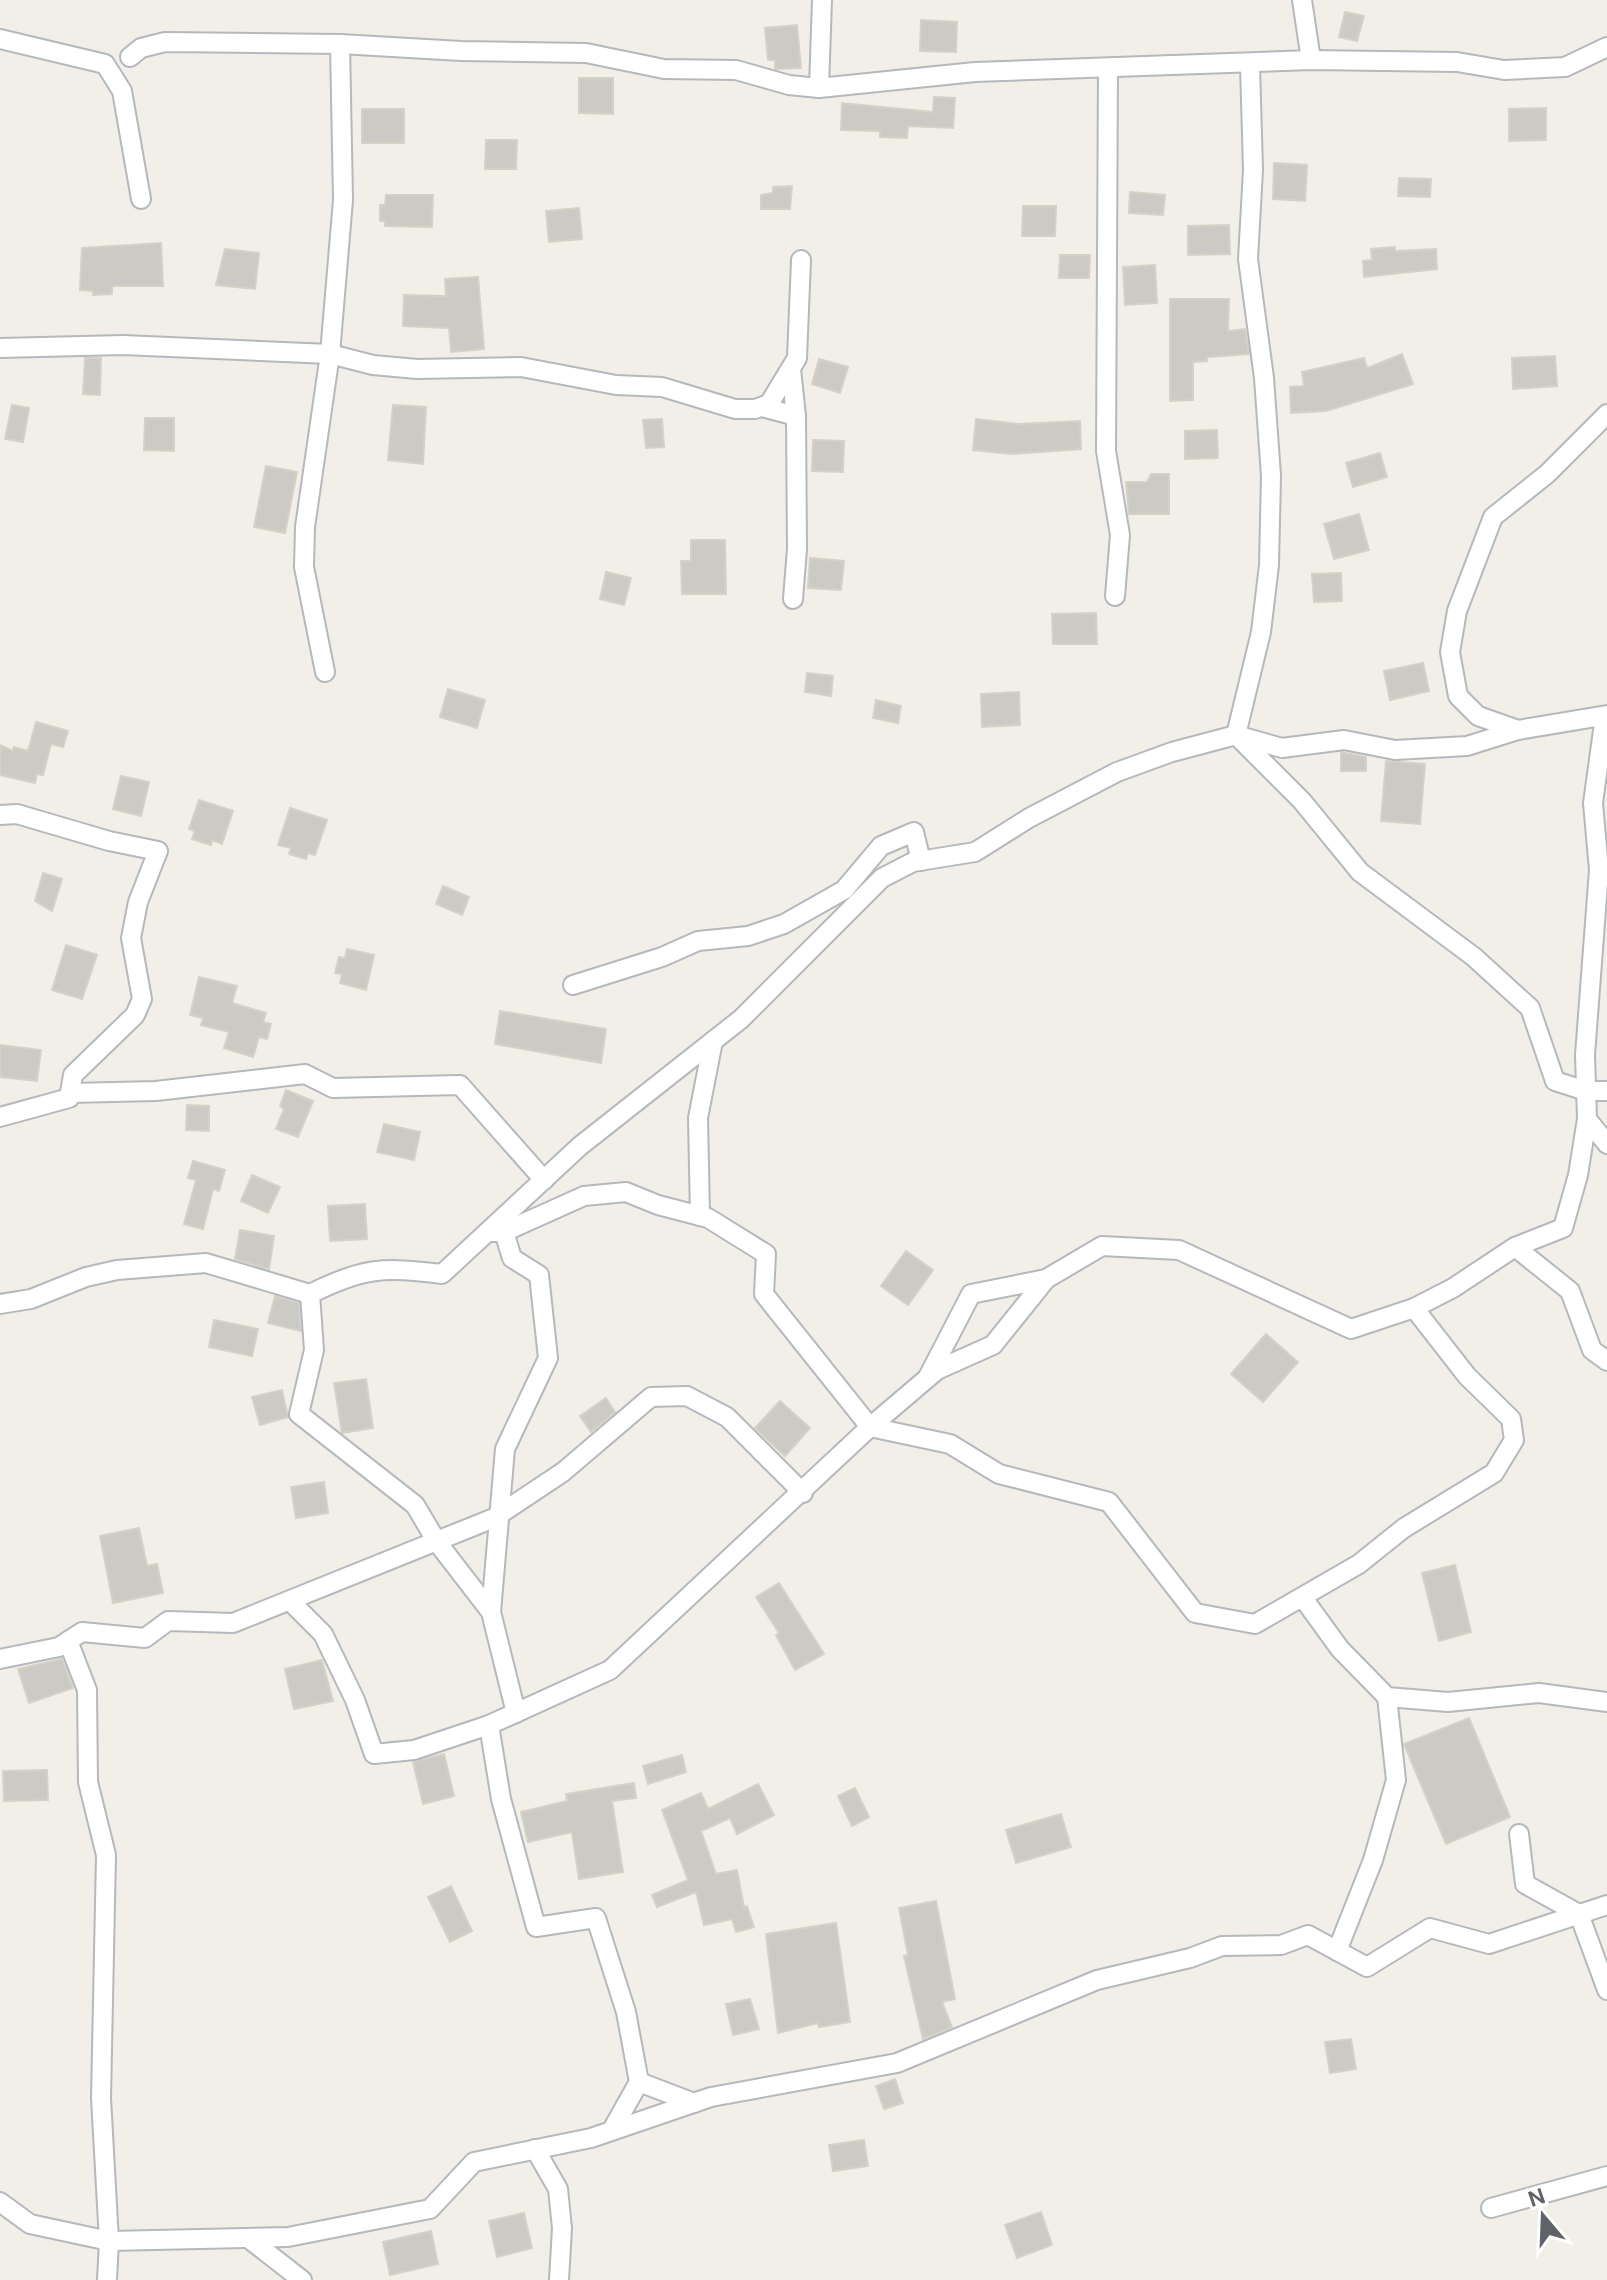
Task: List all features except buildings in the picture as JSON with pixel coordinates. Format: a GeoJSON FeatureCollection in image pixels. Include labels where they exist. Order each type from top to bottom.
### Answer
{"type":"FeatureCollection","features":[{"type":"Feature","properties":{"kind":"street"},"geometry":{"type":"LineString","coordinates":[[819,88],[822,0]]}},
{"type":"Feature","properties":{"kind":"street"},"geometry":{"type":"LineString","coordinates":[[1302,0],[1311,60]]}},
{"type":"Feature","properties":{"kind":"street"},"geometry":{"type":"LineString","coordinates":[[0,39],[105,64],[130,57],[141,48],[165,42],[340,44],[461,51],[586,53],[664,69],[736,70],[789,85],[819,88],[975,72],[1250,65],[1311,60],[1457,62],[1504,70],[1565,67],[1607,47]]}},
{"type":"Feature","properties":{"kind":"street"},"geometry":{"type":"LineString","coordinates":[[325,672],[304,567],[305,527],[330,354],[343,200],[340,44]]}},
{"type":"Feature","properties":{"kind":"street"},"geometry":{"type":"LineString","coordinates":[[122,91],[130,57]]}},
{"type":"Feature","properties":{"kind":"street"},"geometry":{"type":"LineString","coordinates":[[105,64],[122,91],[141,199]]}},
{"type":"Feature","properties":{"kind":"street"},"geometry":{"type":"LineString","coordinates":[[1236,735],[1261,632],[1269,565],[1267,420],[1248,259],[1253,170],[1250,65]]}},
{"type":"Feature","properties":{"kind":"street"},"geometry":{"type":"LineString","coordinates":[[1108,68],[1106,451],[1120,535],[1115,596]]}},
{"type":"Feature","properties":{"kind":"street"},"geometry":{"type":"LineString","coordinates":[[0,348],[123,345],[330,354],[373,365],[417,369],[521,367],[616,385],[662,387],[735,409],[762,407],[769,404],[797,358],[801,260]]}},
{"type":"Feature","properties":{"kind":"street"},"geometry":{"type":"LineString","coordinates":[[791,369],[796,416],[797,549],[793,599]]}},
{"type":"Feature","properties":{"kind":"street"},"geometry":{"type":"LineString","coordinates":[[762,407],[796,416]]}},
{"type":"Feature","properties":{"kind":"street"},"geometry":{"type":"LineString","coordinates":[[1518,730],[1478,716],[1458,696],[1450,652],[1457,611],[1493,517],[1547,474],[1607,414]]}},
{"type":"Feature","properties":{"kind":"street"},"geometry":{"type":"LineString","coordinates":[[0,1304],[31,1299],[101,1273],[153,1265],[206,1263],[310,1294],[347,1275],[386,1268],[442,1274],[496,1232],[580,1146],[741,1019],[882,878],[898,867],[975,852],[1117,772],[1236,735],[1282,748],[1344,740],[1395,750],[1467,746],[1518,730],[1606,716],[1593,803],[1599,870],[1585,1055],[1587,1119],[1578,1175],[1563,1228],[1515,1247],[1453,1288],[1414,1308],[1351,1329],[1179,1250],[1102,1246],[1046,1279],[971,1294],[926,1379]]}},
{"type":"Feature","properties":{"kind":"street"},"geometry":{"type":"LineString","coordinates":[[1236,735],[1302,801],[1360,872],[1474,957],[1530,1008],[1555,1081],[1586,1091],[1607,1091]]}},
{"type":"Feature","properties":{"kind":"street"},"geometry":{"type":"LineString","coordinates":[[0,815],[17,814],[109,841],[158,851],[138,902],[131,938],[142,999],[135,1015],[73,1075],[69,1098],[0,1117]]}},
{"type":"Feature","properties":{"kind":"street"},"geometry":{"type":"LineString","coordinates":[[573,985],[662,957],[698,941],[748,936],[784,924],[844,890],[881,846],[914,832],[921,861]]}},
{"type":"Feature","properties":{"kind":"street"},"geometry":{"type":"LineString","coordinates":[[700,1216],[698,1118],[713,1041]]}},
{"type":"Feature","properties":{"kind":"street"},"geometry":{"type":"LineString","coordinates":[[70,1093],[156,1091],[305,1074],[333,1088],[460,1085],[544,1180]]}},
{"type":"Feature","properties":{"kind":"street"},"geometry":{"type":"LineString","coordinates":[[1587,1119],[1607,1144]]}},
{"type":"Feature","properties":{"kind":"street"},"geometry":{"type":"LineString","coordinates":[[496,1232],[584,1196],[626,1192],[700,1216],[766,1254],[764,1294],[870,1427],[950,1444],[999,1474],[1109,1502],[1195,1613],[1255,1624],[1359,1564],[1428,1513],[1494,1473],[1514,1440],[1511,1419],[1467,1376],[1414,1308]]}},
{"type":"Feature","properties":{"kind":"street"},"geometry":{"type":"LineString","coordinates":[[496,1232],[512,1258],[539,1275],[548,1358],[505,1449],[499,1515],[491,1612],[516,1713]]}},
{"type":"Feature","properties":{"kind":"street"},"geometry":{"type":"LineString","coordinates":[[1515,1247],[1570,1291],[1592,1350],[1607,1361]]}},
{"type":"Feature","properties":{"kind":"street"},"geometry":{"type":"LineString","coordinates":[[291,1602],[323,1634],[355,1700],[374,1754],[414,1750],[489,1725],[610,1670],[803,1493],[870,1427],[926,1379],[937,1370],[993,1345],[1046,1279]]}},
{"type":"Feature","properties":{"kind":"street"},"geometry":{"type":"LineString","coordinates":[[310,1294],[314,1350],[299,1414],[415,1505],[437,1542],[491,1612]]}},
{"type":"Feature","properties":{"kind":"street"},"geometry":{"type":"LineString","coordinates":[[0,1659],[29,1656],[68,1641],[82,1632],[145,1638],[168,1621],[233,1623],[291,1602],[499,1515],[563,1472],[651,1397],[687,1396],[727,1417],[803,1493]]}},
{"type":"Feature","properties":{"kind":"street"},"geometry":{"type":"LineString","coordinates":[[1303,1598],[1340,1649],[1387,1697],[1396,1780],[1373,1860],[1337,1951]]}},
{"type":"Feature","properties":{"kind":"street"},"geometry":{"type":"LineString","coordinates":[[68,1641],[87,1690],[88,1782],[106,1855],[101,2098],[109,2241],[107,2280]]}},
{"type":"Feature","properties":{"kind":"street"},"geometry":{"type":"LineString","coordinates":[[1387,1697],[1448,1702],[1539,1693],[1607,1702]]}},
{"type":"Feature","properties":{"kind":"street"},"geometry":{"type":"LineString","coordinates":[[489,1725],[501,1799],[536,1927],[596,1918],[626,2012],[639,2082],[612,2130]]}},
{"type":"Feature","properties":{"kind":"street"},"geometry":{"type":"LineString","coordinates":[[1519,1834],[1525,1884],[1579,1914],[1607,1990]]}},
{"type":"Feature","properties":{"kind":"street"},"geometry":{"type":"LineString","coordinates":[[0,2202],[30,2224],[109,2241],[288,2237],[430,2209],[474,2162],[612,2130],[694,2103],[897,2063],[1097,1980],[1190,1958],[1222,1946],[1281,1945],[1308,1935],[1367,1967],[1430,1928],[1489,1944],[1607,1905]]}},
{"type":"Feature","properties":{"kind":"street"},"geometry":{"type":"LineString","coordinates":[[639,2082],[694,2103]]}},
{"type":"Feature","properties":{"kind":"street"},"geometry":{"type":"LineString","coordinates":[[535,2149],[558,2189],[562,2228],[559,2280]]}},
{"type":"Feature","properties":{"kind":"street"},"geometry":{"type":"LineString","coordinates":[[1491,2208],[1607,2176]]}},
{"type":"Feature","properties":{"kind":"street"},"geometry":{"type":"LineString","coordinates":[[248,2238],[303,2279]]}}]}
